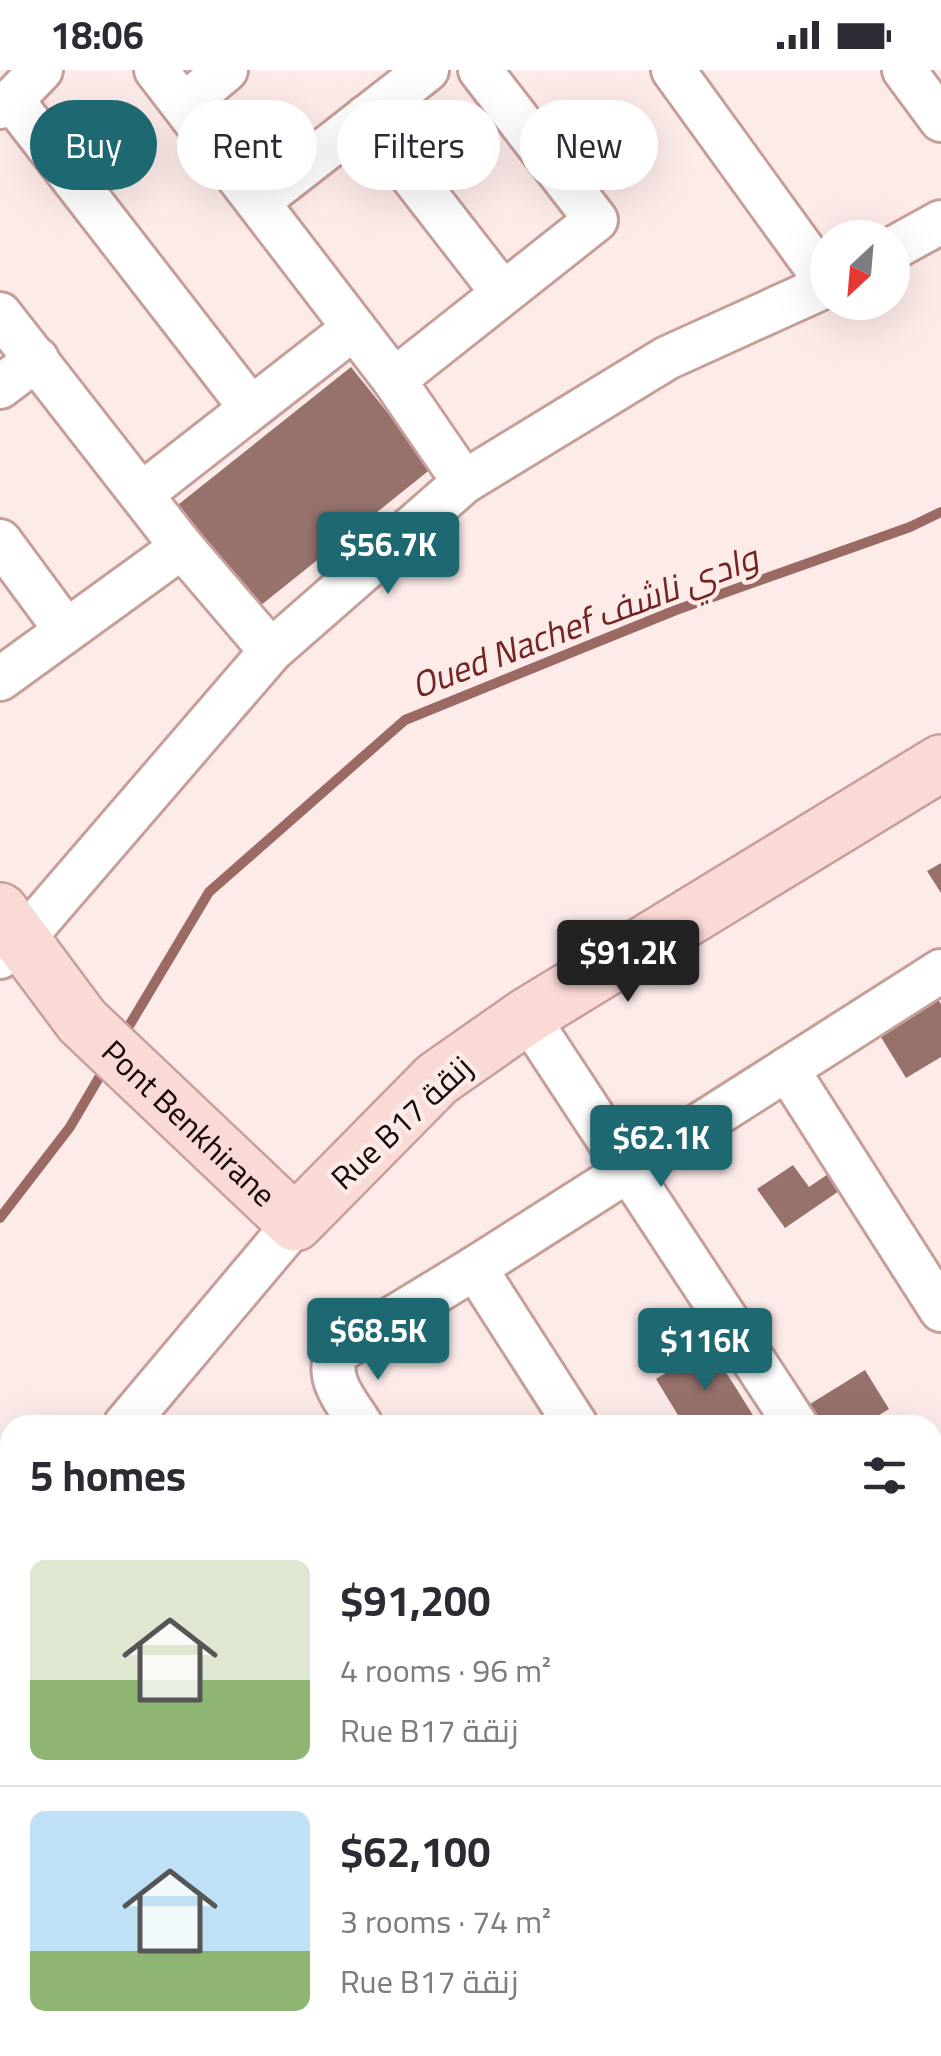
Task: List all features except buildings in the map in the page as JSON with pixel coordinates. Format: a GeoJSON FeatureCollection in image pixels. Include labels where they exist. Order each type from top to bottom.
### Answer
{"type":"FeatureCollection","features":[{"type":"Feature","properties":{"kind":"main road","name":"Rue B17 زنقة"},"geometry":{"type":"LineString","coordinates":[[295,1224],[436,1080],[528,1016],[941,763]]}},
{"type":"Feature","properties":{"kind":"main road","name":"Pont Benkhirane"},"geometry":{"type":"LineString","coordinates":[[7,936],[82,1021],[295,1224]]}},
{"type":"Feature","properties":{"kind":"street"},"geometry":{"type":"LineString","coordinates":[[156,70],[180,100]]}},
{"type":"Feature","properties":{"kind":"street"},"geometry":{"type":"LineString","coordinates":[[190,100],[226,70]]}},
{"type":"Feature","properties":{"kind":"street"},"geometry":{"type":"LineString","coordinates":[[389,100],[428,70]]}},
{"type":"Feature","properties":{"kind":"street"},"geometry":{"type":"LineString","coordinates":[[394,380],[596,220],[480,70]]}},
{"type":"Feature","properties":{"kind":"street"},"geometry":{"type":"LineString","coordinates":[[673,70],[810,259]]}},
{"type":"Feature","properties":{"kind":"street"},"geometry":{"type":"LineString","coordinates":[[904,70],[941,120]]}},
{"type":"Feature","properties":{"kind":"street"},"geometry":{"type":"LineString","coordinates":[[18,92],[250,407]]}},
{"type":"Feature","properties":{"kind":"street"},"geometry":{"type":"LineString","coordinates":[[259,201],[337,140]]}},
{"type":"Feature","properties":{"kind":"street"},"geometry":{"type":"LineString","coordinates":[[250,190],[394,380],[464,482]]}},
{"type":"Feature","properties":{"kind":"street"},"geometry":{"type":"LineString","coordinates":[[422,190],[502,292]]}},
{"type":"Feature","properties":{"kind":"street"},"geometry":{"type":"LineString","coordinates":[[910,238],[941,222]]}},
{"type":"Feature","properties":{"kind":"street"},"geometry":{"type":"LineString","coordinates":[[7,936],[271,651],[464,482],[667,358],[810,292]]}},
{"type":"Feature","properties":{"kind":"street"},"geometry":{"type":"LineString","coordinates":[[0,314],[182,547],[271,651]]}},
{"type":"Feature","properties":{"kind":"street"},"geometry":{"type":"LineString","coordinates":[[143,494],[354,328]]}},
{"type":"Feature","properties":{"kind":"street"},"geometry":{"type":"LineString","coordinates":[[0,387],[37,360]]}},
{"type":"Feature","properties":{"kind":"street"},"geometry":{"type":"LineString","coordinates":[[0,541],[66,629]]}},
{"type":"Feature","properties":{"kind":"street"},"geometry":{"type":"LineString","coordinates":[[0,679],[182,547]]}},
{"type":"Feature","properties":{"kind":"street"},"geometry":{"type":"LineString","coordinates":[[355,1415],[333,1380],[331,1366],[337,1352],[941,972]]}},
{"type":"Feature","properties":{"kind":"street"},"geometry":{"type":"LineString","coordinates":[[528,1016],[789,1415]]}},
{"type":"Feature","properties":{"kind":"street"},"geometry":{"type":"LineString","coordinates":[[787,1069],[941,1310]]}},
{"type":"Feature","properties":{"kind":"street","name":"Rue B17 زنقة"},"geometry":{"type":"LineString","coordinates":[[137,1415],[295,1224]]}},
{"type":"Feature","properties":{"kind":"street"},"geometry":{"type":"LineString","coordinates":[[475,1268],[570,1415]]}},
{"type":"Feature","properties":{"kind":"waterway","name":"Oued Nachef وادي ناشف"},"geometry":{"type":"LineString","coordinates":[[123,1036],[209,892],[405,720],[676,610],[910,527],[941,512]]}},
{"type":"Feature","properties":{"kind":"waterway","name":"Oued Nachef وادي ناشف"},"geometry":{"type":"LineString","coordinates":[[0,1218],[70,1127],[107,1064]]}}]}
